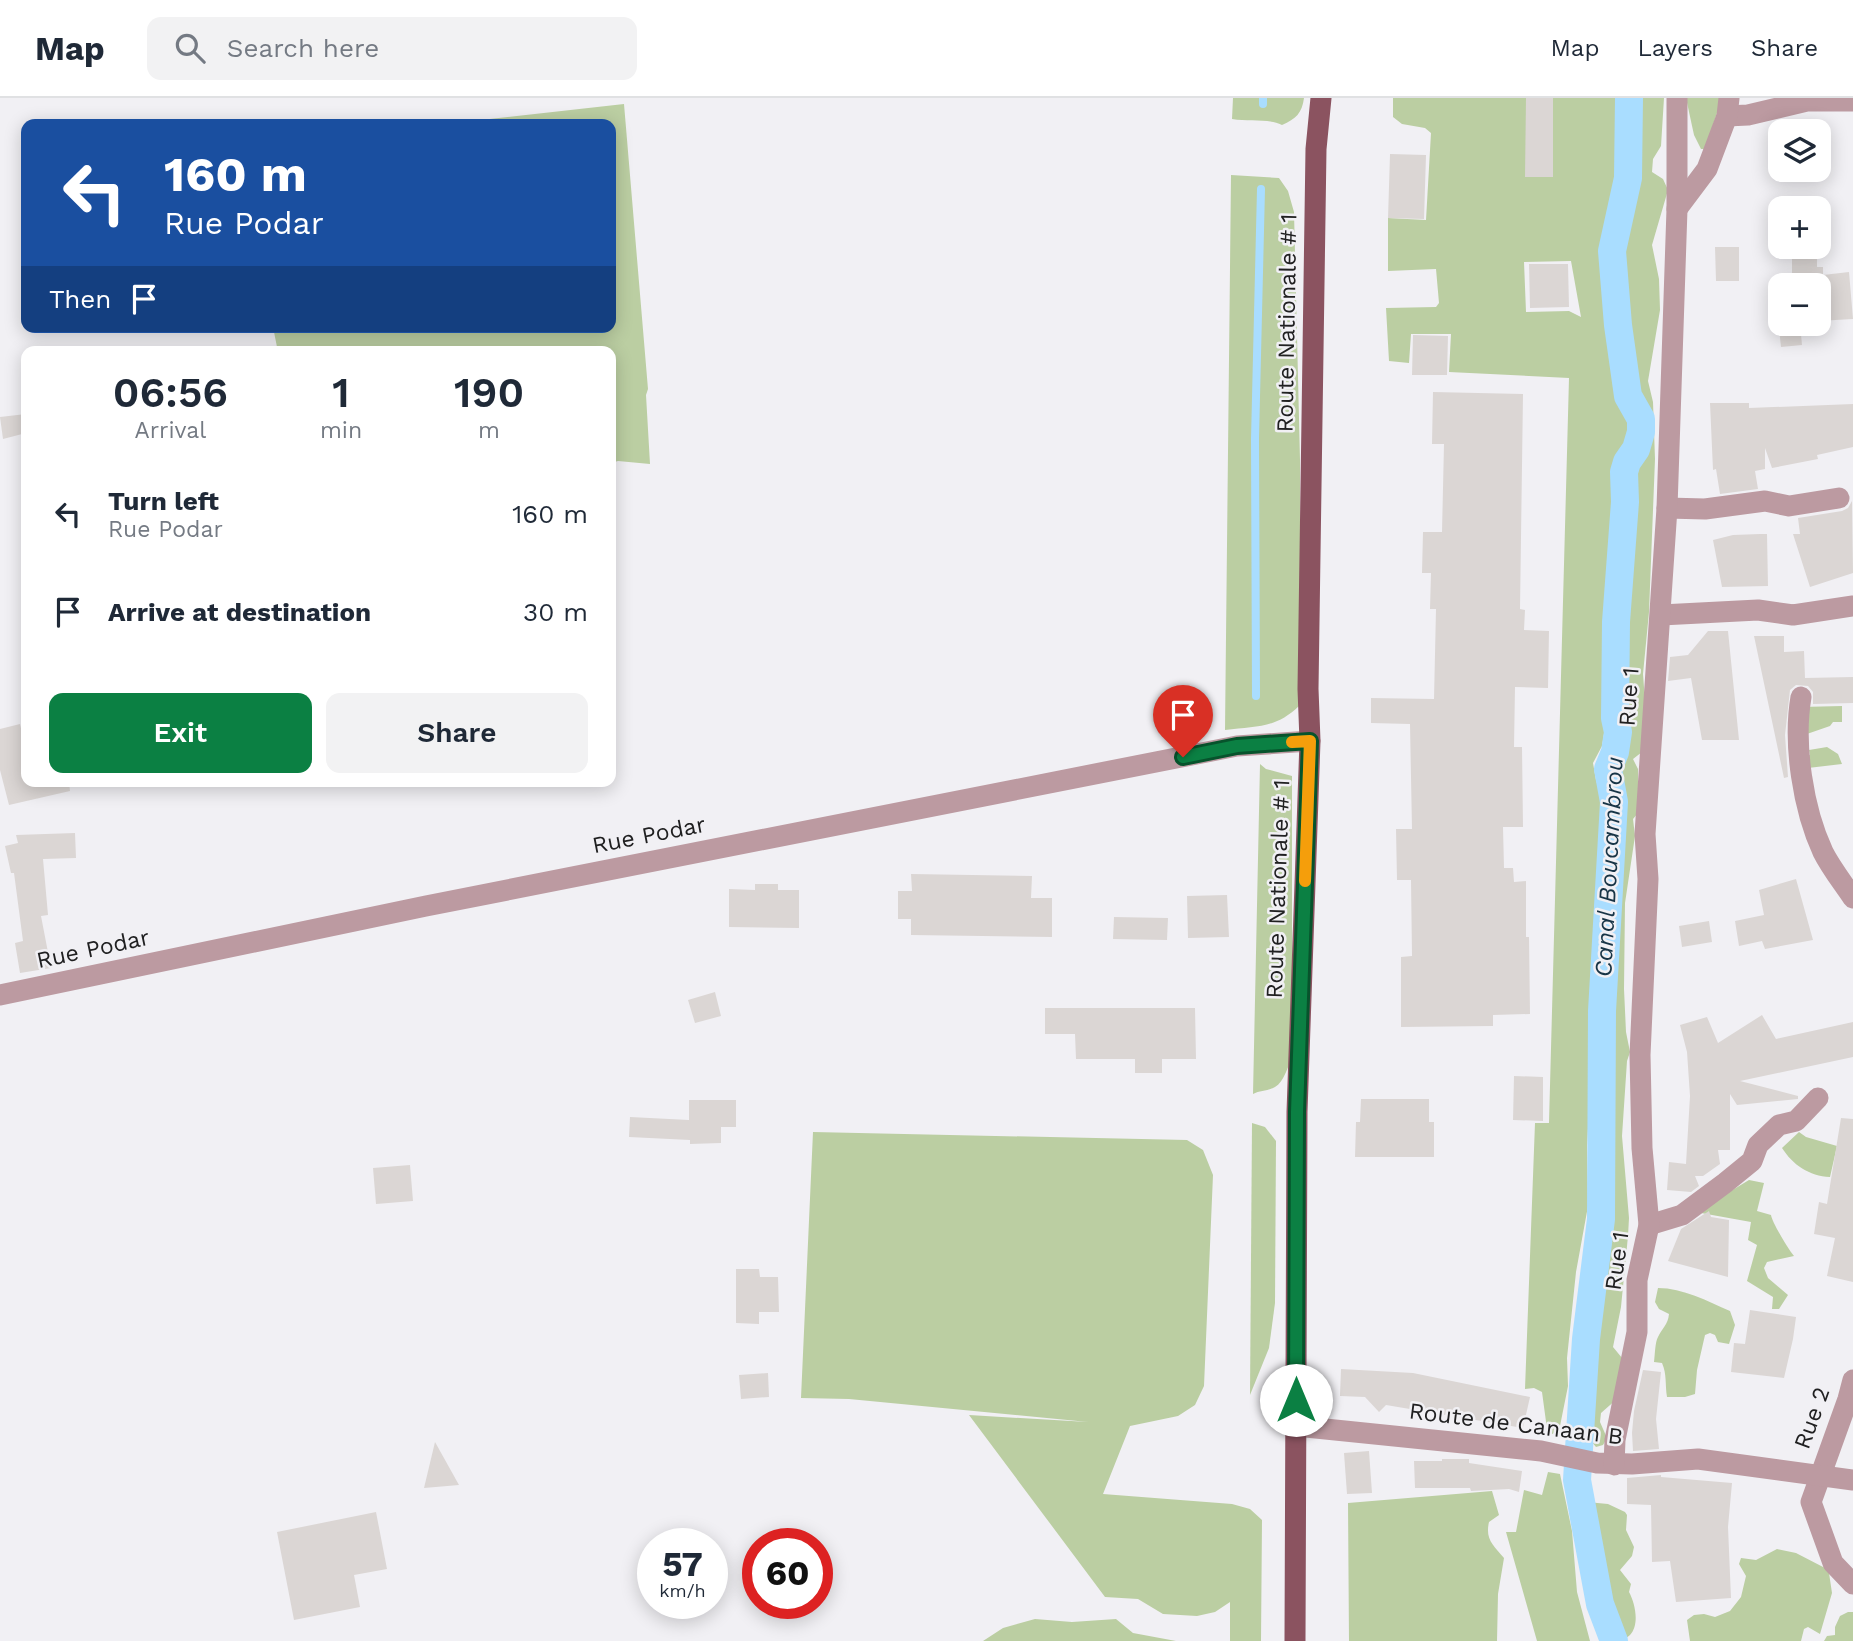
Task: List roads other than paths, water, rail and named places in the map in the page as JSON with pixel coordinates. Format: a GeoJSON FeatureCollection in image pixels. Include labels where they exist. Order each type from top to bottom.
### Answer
{"type":"FeatureCollection","features":[{"type":"Feature","properties":{"kind":"main road","name":"Route Nationale # 1"},"geometry":{"type":"LineString","coordinates":[[1295,1641],[1297,1112],[1310,741],[1308,689],[1316,149],[1321,98]]}},
{"type":"Feature","properties":{"kind":"street","name":"Rue 1"},"geometry":{"type":"LineString","coordinates":[[1605,1464],[1615,1440],[1637,1332],[1637,1280],[1649,1225],[1642,1148],[1640,1055],[1648,879],[1645,834],[1668,508],[1677,209],[1677,98]]}},
{"type":"Feature","properties":{"kind":"street"},"geometry":{"type":"LineString","coordinates":[[1677,209],[1707,169],[1728,107],[1748,114],[1807,101],[1853,101]]}},
{"type":"Feature","properties":{"kind":"street"},"geometry":{"type":"LineString","coordinates":[[1668,508],[1705,509],[1765,501],[1789,506],[1839,498]]}},
{"type":"Feature","properties":{"kind":"street"},"geometry":{"type":"LineString","coordinates":[[1661,615],[1758,610],[1793,615],[1853,606]]}},
{"type":"Feature","properties":{"kind":"street"},"geometry":{"type":"LineString","coordinates":[[1801,697],[1801,776],[1813,827],[1823,853],[1853,898]]}},
{"type":"Feature","properties":{"kind":"street","name":"Rue Podar"},"geometry":{"type":"LineString","coordinates":[[0,995],[401,911],[1210,752],[1275,742],[1310,741]]}},
{"type":"Feature","properties":{"kind":"street"},"geometry":{"type":"LineString","coordinates":[[1649,1225],[1682,1215],[1725,1183],[1752,1161],[1758,1145],[1779,1125],[1796,1121],[1818,1098]]}},
{"type":"Feature","properties":{"kind":"street","name":"Rue 2"},"geometry":{"type":"LineString","coordinates":[[1853,1380],[1811,1502],[1833,1563],[1853,1584]]}},
{"type":"Feature","properties":{"kind":"street","name":"Route de Canaan B"},"geometry":{"type":"LineString","coordinates":[[1296,1426],[1541,1451],[1605,1464],[1698,1459],[1853,1480]]}},
{"type":"Feature","properties":{"kind":"waterway"},"geometry":{"type":"LineString","coordinates":[[1263,98],[1263,104]]}},
{"type":"Feature","properties":{"kind":"waterway","name":"Canal Boucambrou"},"geometry":{"type":"LineString","coordinates":[[1614,1641],[1600,1604],[1577,1480],[1586,1339],[1601,1219],[1602,1011],[1614,802],[1608,769],[1615,752],[1618,732],[1615,718],[1616,622],[1625,502],[1624,472],[1641,432],[1641,419],[1628,396],[1618,325],[1612,251],[1628,178],[1629,98]]}},
{"type":"Feature","properties":{"kind":"waterway"},"geometry":{"type":"LineString","coordinates":[[1256,696],[1255,439],[1261,189]]}}]}
